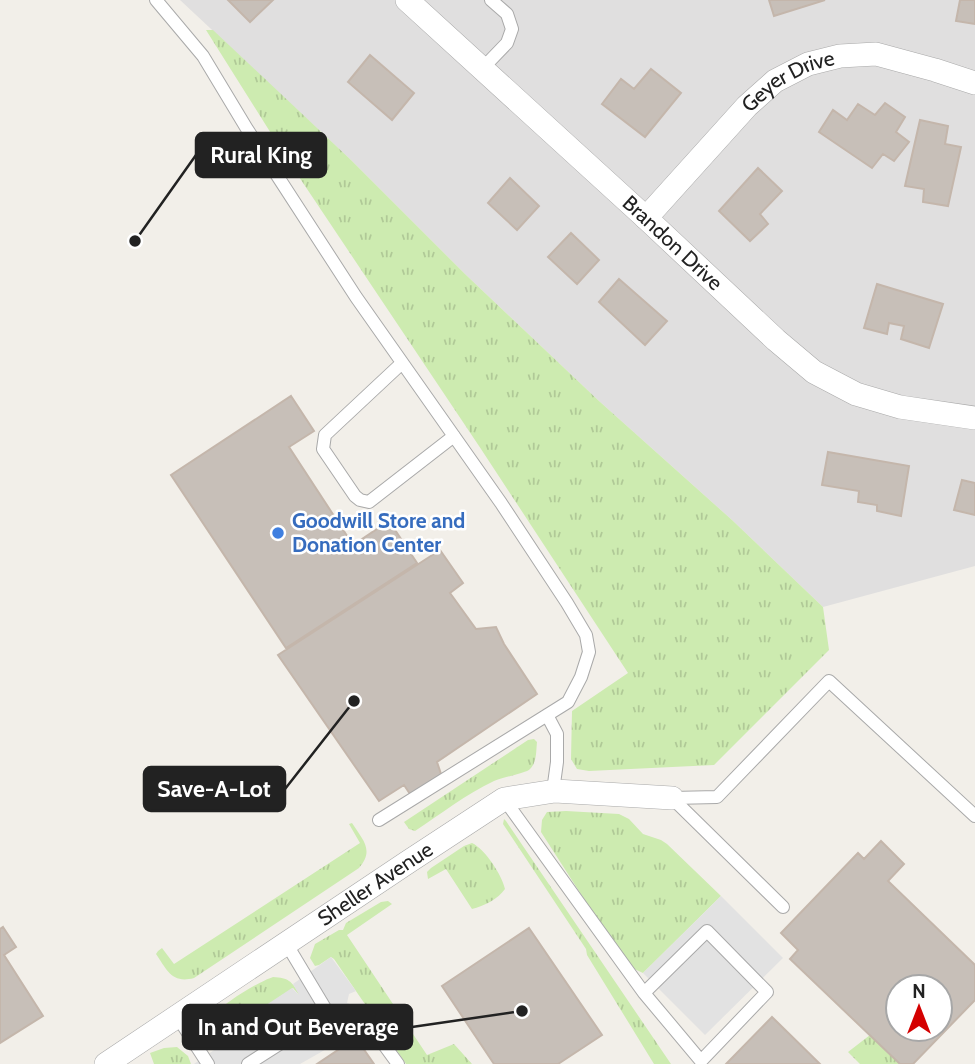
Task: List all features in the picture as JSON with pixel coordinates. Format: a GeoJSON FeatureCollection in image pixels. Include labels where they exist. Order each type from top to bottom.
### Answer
{"type":"FeatureCollection","features":[{"type":"Feature","properties":{"kind":"street","name":"Brandon Drive"},"geometry":{"type":"LineString","coordinates":[[407,0],[814,372],[856,394],[900,407],[975,418]]}},
{"type":"Feature","properties":{"kind":"street","name":"Geyer Drive"},"geometry":{"type":"LineString","coordinates":[[646,218],[747,106],[775,81],[808,64],[840,56],[876,54],[975,83]]}},
{"type":"Feature","properties":{"kind":"street","name":"Sheller Avenue"},"geometry":{"type":"LineString","coordinates":[[114,1062],[177,1016],[504,799],[553,791],[673,798]]}},
{"type":"Feature","properties":{"kind":"lane"},"geometry":{"type":"LineString","coordinates":[[156,0],[203,56],[349,286],[531,547],[586,635],[589,652],[581,677],[568,702],[379,820]]}},
{"type":"Feature","properties":{"kind":"lane"},"geometry":{"type":"LineString","coordinates":[[482,69],[507,43],[512,29],[507,14],[491,0]]}},
{"type":"Feature","properties":{"kind":"lane"},"geometry":{"type":"LineString","coordinates":[[402,363],[325,435],[323,449],[355,496],[369,502],[454,436]]}},
{"type":"Feature","properties":{"kind":"lane"},"geometry":{"type":"LineString","coordinates":[[673,798],[717,797],[828,681],[975,816]]}},
{"type":"Feature","properties":{"kind":"lane"},"geometry":{"type":"LineString","coordinates":[[547,715],[557,734],[553,791]]}},
{"type":"Feature","properties":{"kind":"lane"},"geometry":{"type":"LineString","coordinates":[[673,798],[783,907]]}},
{"type":"Feature","properties":{"kind":"lane"},"geometry":{"type":"LineString","coordinates":[[504,799],[644,993],[701,1061],[767,992],[708,931],[644,993]]}},
{"type":"Feature","properties":{"kind":"lane"},"geometry":{"type":"LineString","coordinates":[[286,943],[328,1013]]}},
{"type":"Feature","properties":{"kind":"lane"},"geometry":{"type":"LineString","coordinates":[[248,1064],[328,1013],[363,1016],[398,1064]]}},
{"type":"Feature","properties":{"kind":"lane"},"geometry":{"type":"LineString","coordinates":[[177,1016],[208,1064]]}},
{"type":"Feature","properties":{"kind":"shaded area"},"geometry":{"type":"Polygon","coordinates":[[[180,0],[975,0],[975,566],[823,607],[732,520],[599,401],[465,274],[351,160],[180,0]]]}},
{"type":"Feature","properties":{"kind":"shaded area"},"geometry":{"type":"Polygon","coordinates":[[[721,896],[783,958],[705,1035],[643,973],[721,896]]]}},
{"type":"Feature","properties":{"kind":"shaded area"},"geometry":{"type":"Polygon","coordinates":[[[331,957],[356,991],[349,994],[347,1003],[367,1010],[381,1028],[356,1038],[353,1034],[300,1064],[194,1064],[217,1048],[213,1040],[292,988],[299,995],[293,984],[331,957]]]}},
{"type":"Feature","properties":{"kind":"green space"},"geometry":{"type":"Polygon","coordinates":[[[206,30],[213,30],[599,401],[732,520],[823,607],[829,650],[714,765],[589,771],[577,769],[571,759],[572,711],[628,673],[289,162],[206,30]]]}},
{"type":"Feature","properties":{"kind":"green space"},"geometry":{"type":"Polygon","coordinates":[[[534,739],[537,742],[536,756],[528,770],[484,786],[415,831],[409,829],[404,822],[528,740],[534,739]]]}},
{"type":"Feature","properties":{"kind":"green space"},"geometry":{"type":"Polygon","coordinates":[[[547,812],[619,814],[629,819],[643,834],[667,844],[721,896],[643,973],[630,967],[541,832],[542,820],[547,812]]]}},
{"type":"Feature","properties":{"kind":"green space"},"geometry":{"type":"Polygon","coordinates":[[[504,819],[671,1064],[654,1064],[587,955],[586,949],[503,824],[504,819]]]}},
{"type":"Feature","properties":{"kind":"green space"},"geometry":{"type":"Polygon","coordinates":[[[352,823],[366,850],[364,862],[359,868],[194,978],[180,979],[167,970],[156,954],[162,948],[174,964],[360,843],[349,824],[352,823]]]}},
{"type":"Feature","properties":{"kind":"green space"},"geometry":{"type":"Polygon","coordinates":[[[472,843],[492,863],[505,889],[490,902],[472,909],[446,869],[428,879],[427,872],[472,843]]]}},
{"type":"Feature","properties":{"kind":"green space"},"geometry":{"type":"Polygon","coordinates":[[[388,901],[392,904],[347,935],[427,1055],[454,1044],[472,1064],[406,1064],[334,959],[331,957],[315,966],[310,958],[315,944],[343,930],[346,923],[381,902],[388,901]]]}},
{"type":"Feature","properties":{"kind":"green space"},"geometry":{"type":"Polygon","coordinates":[[[273,977],[289,981],[299,995],[293,988],[214,1040],[218,1048],[216,1049],[209,1029],[214,1016],[238,996],[273,977]]]}},
{"type":"Feature","properties":{"kind":"green space"},"geometry":{"type":"Polygon","coordinates":[[[870,1035],[900,1064],[860,1064],[848,1052],[870,1035]]]}},
{"type":"Feature","properties":{"kind":"green space"},"geometry":{"type":"Polygon","coordinates":[[[177,1047],[188,1056],[191,1064],[154,1064],[150,1053],[177,1047]]]}},
{"type":"Feature","properties":{"kind":"building"},"geometry":{"type":"Polygon","coordinates":[[[228,0],[273,0],[250,22],[228,0]]]}},
{"type":"Feature","properties":{"kind":"building"},"geometry":{"type":"Polygon","coordinates":[[[769,0],[825,0],[774,16],[769,0]]]}},
{"type":"Feature","properties":{"kind":"building"},"geometry":{"type":"Polygon","coordinates":[[[960,0],[975,0],[975,24],[956,21],[960,0]]]}},
{"type":"Feature","properties":{"kind":"building"},"geometry":{"type":"Polygon","coordinates":[[[370,55],[414,93],[392,120],[348,82],[370,55]]]}},
{"type":"Feature","properties":{"kind":"building"},"geometry":{"type":"Polygon","coordinates":[[[651,69],[681,93],[645,137],[602,104],[621,79],[634,89],[651,69]]]}},
{"type":"Feature","properties":{"kind":"building"},"geometry":{"type":"Polygon","coordinates":[[[885,103],[905,117],[896,132],[909,142],[894,161],[883,154],[872,168],[819,132],[833,110],[847,120],[858,104],[875,115],[885,103]]]}},
{"type":"Feature","properties":{"kind":"building"},"geometry":{"type":"Polygon","coordinates":[[[920,120],[948,126],[945,144],[961,147],[948,206],[923,202],[924,189],[905,186],[920,120]]]}},
{"type":"Feature","properties":{"kind":"building"},"geometry":{"type":"Polygon","coordinates":[[[758,168],[782,191],[760,214],[768,224],[750,241],[719,211],[758,168]]]}},
{"type":"Feature","properties":{"kind":"building"},"geometry":{"type":"Polygon","coordinates":[[[510,178],[539,206],[517,230],[488,203],[510,178]]]}},
{"type":"Feature","properties":{"kind":"building"},"geometry":{"type":"Polygon","coordinates":[[[571,233],[599,260],[577,284],[548,257],[571,233]]]}},
{"type":"Feature","properties":{"kind":"building"},"geometry":{"type":"Polygon","coordinates":[[[619,279],[667,321],[645,345],[599,302],[619,279]]]}},
{"type":"Feature","properties":{"kind":"building"},"geometry":{"type":"Polygon","coordinates":[[[877,284],[943,304],[929,348],[901,339],[904,326],[889,323],[887,334],[864,328],[877,284]]]}},
{"type":"Feature","properties":{"kind":"building","name":"Goodwill Store and Donation Center"},"geometry":{"type":"Polygon","coordinates":[[[291,396],[314,431],[289,447],[353,545],[389,521],[417,563],[286,648],[171,475],[291,396]]]}},
{"type":"Feature","properties":{"kind":"building"},"geometry":{"type":"Polygon","coordinates":[[[828,452],[909,466],[901,516],[877,511],[877,505],[858,502],[859,491],[822,485],[828,452]]]}},
{"type":"Feature","properties":{"kind":"building"},"geometry":{"type":"Polygon","coordinates":[[[962,480],[975,483],[975,515],[954,510],[962,480]]]}},
{"type":"Feature","properties":{"kind":"building"},"geometry":{"type":"Polygon","coordinates":[[[440,550],[463,583],[450,593],[476,629],[496,627],[537,694],[437,762],[442,777],[410,794],[404,785],[379,801],[278,655],[440,550]]]}},
{"type":"Feature","properties":{"kind":"building"},"geometry":{"type":"Polygon","coordinates":[[[881,841],[904,864],[888,881],[975,965],[975,1000],[954,1022],[954,973],[884,973],[884,1043],[933,1043],[913,1064],[900,1064],[790,959],[798,950],[781,933],[858,853],[864,859],[881,841]]]}},
{"type":"Feature","properties":{"kind":"building"},"geometry":{"type":"Polygon","coordinates":[[[3,927],[16,947],[4,955],[43,1016],[0,1043],[0,929],[3,927]]]}},
{"type":"Feature","properties":{"kind":"building"},"geometry":{"type":"Polygon","coordinates":[[[529,928],[602,1035],[558,1064],[494,1064],[442,986],[529,928]]]}},
{"type":"Feature","properties":{"kind":"building"},"geometry":{"type":"Polygon","coordinates":[[[772,1017],[820,1064],[726,1064],[772,1017]]]}},
{"type":"Feature","properties":{"kind":"building"},"geometry":{"type":"Polygon","coordinates":[[[356,1038],[374,1064],[317,1064],[356,1038]]]}},
{"type":"Feature","properties":{"kind":"place","name":"Rural King"},"geometry":{"type":"Point","coordinates":[135,241]}},
{"type":"Feature","properties":{"kind":"place","name":"Goodwill Store and Donation Center"},"geometry":{"type":"Point","coordinates":[278,533]}},
{"type":"Feature","properties":{"kind":"place","name":"Save-A-Lot"},"geometry":{"type":"Point","coordinates":[354,701]}},
{"type":"Feature","properties":{"kind":"place","name":"In and Out Beverage"},"geometry":{"type":"Point","coordinates":[522,1011]}}]}
